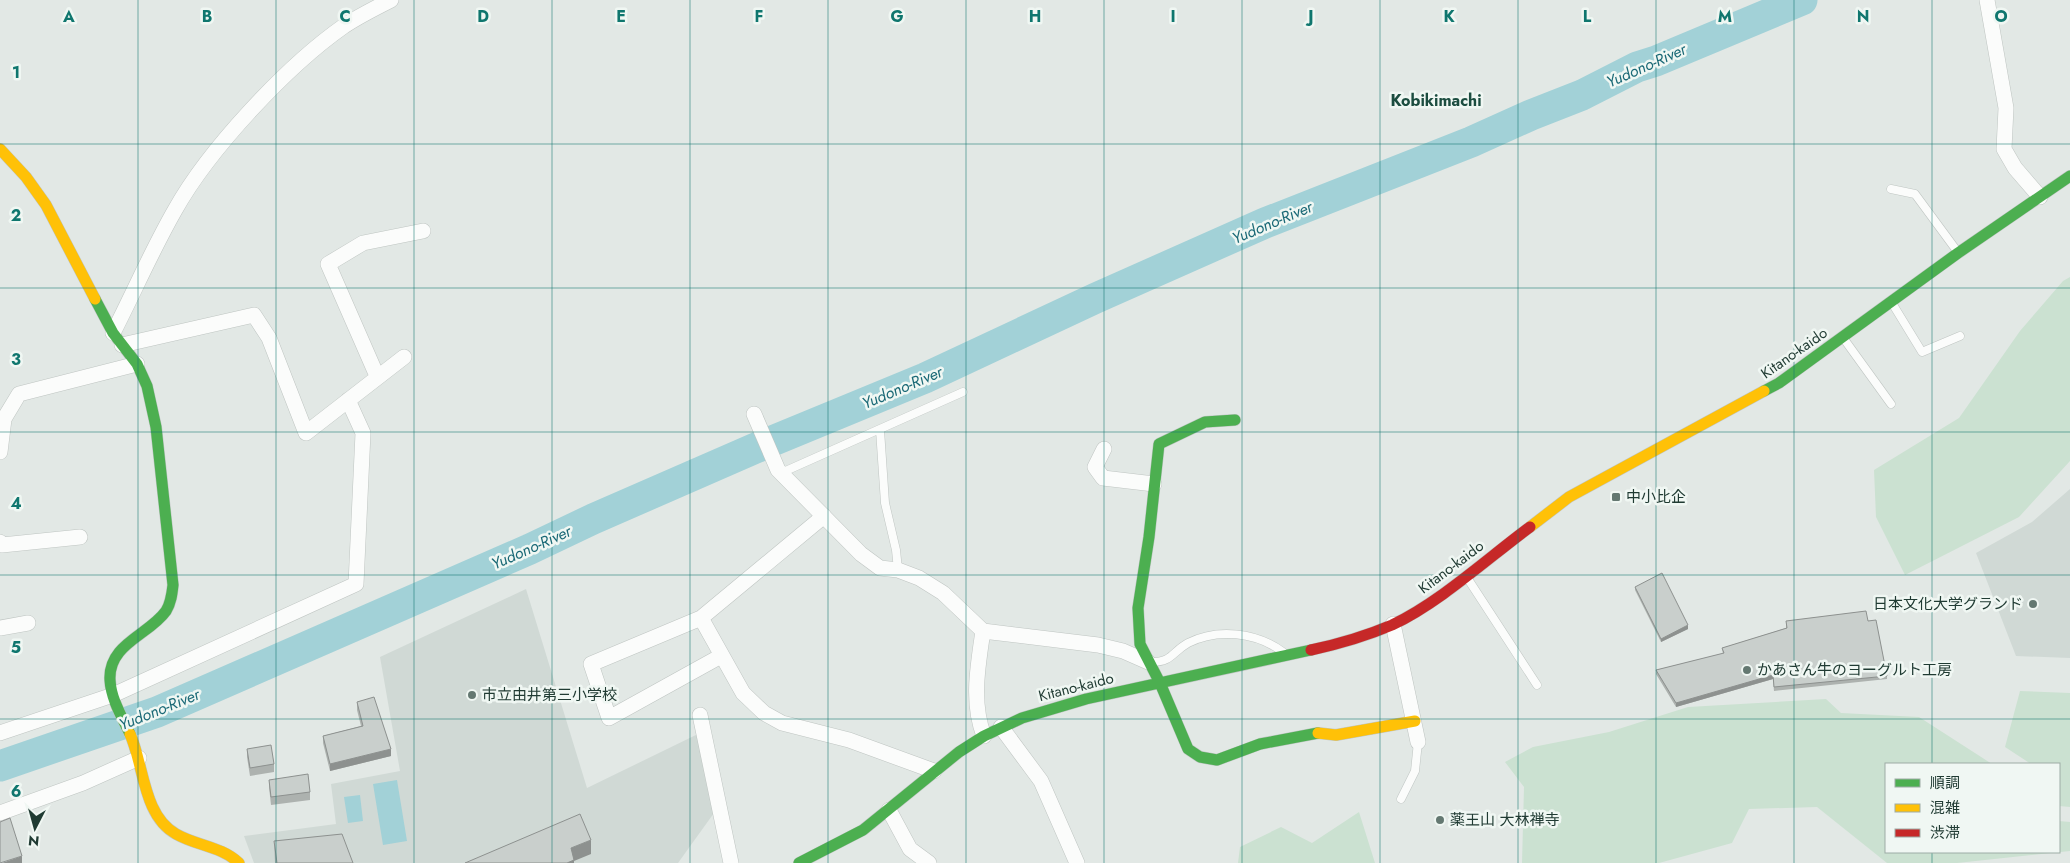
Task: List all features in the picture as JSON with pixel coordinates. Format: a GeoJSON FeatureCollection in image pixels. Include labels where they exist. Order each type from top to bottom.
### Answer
{"type":"FeatureCollection","features":[{"type":"Feature","properties":{"kind":"main road"},"geometry":{"type":"LineString","coordinates":[[0,149],[26,176],[46,205],[113,333],[136,364],[154,409],[173,585],[170,603],[164,613],[126,644],[118,654],[110,675],[114,697],[138,754],[155,808],[162,822],[179,835],[232,855],[239,863]]}},
{"type":"Feature","properties":{"kind":"main road","name":"Kitano-kaido"},"geometry":{"type":"LineString","coordinates":[[799,863],[847,840],[889,810],[934,771],[984,736],[1001,727],[1065,704],[1288,656],[1356,639],[1393,624],[1430,602],[1569,496],[1758,395],[1802,368],[1958,253],[2070,176]]}},
{"type":"Feature","properties":{"kind":"main road"},"geometry":{"type":"LineString","coordinates":[[1236,420],[1205,422],[1158,444],[1149,537],[1138,608],[1140,644],[1160,683],[1188,748],[1208,760],[1217,760],[1260,744],[1285,738],[1321,733],[1336,735],[1415,721]]}},
{"type":"Feature","properties":{"kind":"street"},"geometry":{"type":"LineString","coordinates":[[113,333],[175,209],[215,152],[245,117],[312,51],[345,25],[391,0]]}},
{"type":"Feature","properties":{"kind":"street"},"geometry":{"type":"LineString","coordinates":[[1988,0],[2006,108],[2004,149],[2015,168],[2040,197]]}},
{"type":"Feature","properties":{"kind":"street"},"geometry":{"type":"LineString","coordinates":[[377,376],[328,264],[363,244],[423,231]]}},
{"type":"Feature","properties":{"kind":"street"},"geometry":{"type":"LineString","coordinates":[[122,345],[254,315],[269,338],[306,433],[377,376],[404,357]]}},
{"type":"Feature","properties":{"kind":"street"},"geometry":{"type":"LineString","coordinates":[[0,452],[2,419],[19,394],[136,364]]}},
{"type":"Feature","properties":{"kind":"street"},"geometry":{"type":"LineString","coordinates":[[0,734],[114,697],[356,584],[363,433],[348,400]]}},
{"type":"Feature","properties":{"kind":"street"},"geometry":{"type":"LineString","coordinates":[[754,416],[780,471],[861,554],[880,568],[898,570],[919,578],[943,593],[983,630],[1098,645],[1123,651],[1148,662]]}},
{"type":"Feature","properties":{"kind":"street"},"geometry":{"type":"LineString","coordinates":[[1104,449],[1095,467],[1103,478],[1154,484]]}},
{"type":"Feature","properties":{"kind":"street"},"geometry":{"type":"LineString","coordinates":[[721,656],[609,718],[591,664],[701,618],[824,516]]}},
{"type":"Feature","properties":{"kind":"street"},"geometry":{"type":"LineString","coordinates":[[0,542],[2,545],[80,537]]}},
{"type":"Feature","properties":{"kind":"street"},"geometry":{"type":"LineString","coordinates":[[701,618],[743,693],[758,708],[772,718],[850,740],[934,771]]}},
{"type":"Feature","properties":{"kind":"street"},"geometry":{"type":"LineString","coordinates":[[0,628],[28,623]]}},
{"type":"Feature","properties":{"kind":"street"},"geometry":{"type":"LineString","coordinates":[[1393,624],[1418,742]]}},
{"type":"Feature","properties":{"kind":"street"},"geometry":{"type":"LineString","coordinates":[[983,630],[978,668],[977,719],[984,736]]}},
{"type":"Feature","properties":{"kind":"street"},"geometry":{"type":"LineString","coordinates":[[700,714],[731,863]]}},
{"type":"Feature","properties":{"kind":"street"},"geometry":{"type":"LineString","coordinates":[[1001,727],[1041,781],[1077,863]]}},
{"type":"Feature","properties":{"kind":"street"},"geometry":{"type":"LineString","coordinates":[[0,813],[83,783],[138,754]]}},
{"type":"Feature","properties":{"kind":"street"},"geometry":{"type":"LineString","coordinates":[[889,810],[910,848],[929,863]]}},
{"type":"Feature","properties":{"kind":"lane"},"geometry":{"type":"LineString","coordinates":[[1891,189],[1915,194],[1958,253]]}},
{"type":"Feature","properties":{"kind":"lane"},"geometry":{"type":"LineString","coordinates":[[1891,301],[1922,352],[1960,336]]}},
{"type":"Feature","properties":{"kind":"lane"},"geometry":{"type":"LineString","coordinates":[[1842,337],[1891,404]]}},
{"type":"Feature","properties":{"kind":"lane"},"geometry":{"type":"LineString","coordinates":[[780,471],[880,430],[963,392]]}},
{"type":"Feature","properties":{"kind":"lane"},"geometry":{"type":"LineString","coordinates":[[880,430],[885,502],[896,550],[898,570]]}},
{"type":"Feature","properties":{"kind":"lane"},"geometry":{"type":"LineString","coordinates":[[1466,575],[1537,685]]}},
{"type":"Feature","properties":{"kind":"lane"},"geometry":{"type":"LineString","coordinates":[[1148,662],[1164,662],[1187,644],[1211,634],[1227,633],[1272,643],[1288,656]]}},
{"type":"Feature","properties":{"kind":"lane"},"geometry":{"type":"LineString","coordinates":[[1401,799],[1415,771],[1418,742]]}},
{"type":"Feature","properties":{"kind":"shaded area","name":"日本文化大学グランド"},"geometry":{"type":"Polygon","coordinates":[[[2070,489],[2070,658],[2016,656],[1976,553],[2032,522],[2070,489]]]}},
{"type":"Feature","properties":{"kind":"shaded area","name":"市立由井第三小学校"},"geometry":{"type":"Polygon","coordinates":[[[526,589],[587,788],[700,733],[714,813],[678,863],[254,863],[244,836],[336,824],[331,784],[400,771],[380,657],[526,589]]]}},
{"type":"Feature","properties":{"kind":"green space"},"geometry":{"type":"Polygon","coordinates":[[[2070,277],[2070,461],[2019,517],[1905,575],[1876,517],[1874,470],[1959,418],[2020,331],[2063,281],[2070,277]]]}},
{"type":"Feature","properties":{"kind":"green space"},"geometry":{"type":"Polygon","coordinates":[[[2020,691],[2070,693],[2070,807],[2060,806],[2060,763],[2029,763],[2005,747],[2020,691]]]}},
{"type":"Feature","properties":{"kind":"green space"},"geometry":{"type":"Polygon","coordinates":[[[1826,699],[1841,713],[1919,717],[1990,763],[1885,763],[1885,853],[2051,853],[1957,863],[1887,863],[1817,807],[1749,809],[1732,843],[1659,863],[1522,863],[1524,787],[1505,762],[1533,747],[1609,732],[1688,707],[1826,699]]]}},
{"type":"Feature","properties":{"kind":"green space"},"geometry":{"type":"Polygon","coordinates":[[[1359,812],[1375,863],[1238,863],[1240,847],[1281,827],[1312,843],[1359,812]]]}},
{"type":"Feature","properties":{"kind":"green space"},"geometry":{"type":"Polygon","coordinates":[[[2060,821],[2070,822],[2070,851],[2060,852],[2060,821]]]}},
{"type":"Feature","properties":{"kind":"water"},"geometry":{"type":"Polygon","coordinates":[[[397,780],[407,841],[383,845],[373,784],[397,780]]]}},
{"type":"Feature","properties":{"kind":"water"},"geometry":{"type":"Polygon","coordinates":[[[360,795],[363,821],[348,823],[344,797],[360,795]]]}},
{"type":"Feature","properties":{"kind":"building"},"geometry":{"type":"Polygon","coordinates":[[[1662,573],[1688,625],[1661,639],[1635,587],[1662,573]]]}},
{"type":"Feature","properties":{"kind":"building"},"geometry":{"type":"Polygon","coordinates":[[[1866,611],[1868,621],[1876,620],[1887,676],[1774,687],[1773,675],[1676,703],[1656,670],[1724,653],[1722,648],[1787,628],[1786,621],[1866,611]]]}},
{"type":"Feature","properties":{"kind":"building"},"geometry":{"type":"Polygon","coordinates":[[[374,697],[391,749],[330,764],[323,736],[363,726],[357,702],[374,697]]]}},
{"type":"Feature","properties":{"kind":"building"},"geometry":{"type":"Polygon","coordinates":[[[271,745],[274,764],[250,768],[247,749],[271,745]]]}},
{"type":"Feature","properties":{"kind":"building"},"geometry":{"type":"Polygon","coordinates":[[[308,774],[310,792],[271,797],[269,780],[308,774]]]}},
{"type":"Feature","properties":{"kind":"building"},"geometry":{"type":"Polygon","coordinates":[[[580,814],[591,840],[571,848],[574,860],[567,863],[465,863],[580,814]]]}},
{"type":"Feature","properties":{"kind":"building"},"geometry":{"type":"Polygon","coordinates":[[[10,818],[22,856],[0,863],[0,822],[10,818]]]}},
{"type":"Feature","properties":{"kind":"building"},"geometry":{"type":"Polygon","coordinates":[[[342,834],[353,863],[277,863],[274,841],[342,834]]]}},
{"type":"Feature","properties":{"kind":"waterway","name":"Yudono-River"},"geometry":{"type":"LineString","coordinates":[[0,766],[157,712],[765,444],[925,378],[1096,298],[1265,223],[1471,142],[1582,95],[1637,67],[1656,61],[1802,0]]}},
{"type":"Feature","properties":{"kind":"traffic: fast"},"geometry":{"type":"LineString","coordinates":[[1764,391],[1779,383],[1958,253],[2070,176]]}},
{"type":"Feature","properties":{"kind":"traffic: fast"},"geometry":{"type":"LineString","coordinates":[[95,299],[113,333],[137,364],[147,386],[156,427],[173,585],[172,595],[166,611],[150,627],[122,649],[111,668],[112,694],[130,734]]}},
{"type":"Feature","properties":{"kind":"traffic: fast"},"geometry":{"type":"LineString","coordinates":[[1235,420],[1205,422],[1159,444],[1149,537],[1138,608],[1140,644],[1160,683],[1188,749],[1200,757],[1217,760],[1260,744],[1318,733]]}},
{"type":"Feature","properties":{"kind":"traffic: fast"},"geometry":{"type":"LineString","coordinates":[[799,863],[863,830],[959,752],[984,736],[1022,718],[1086,699],[1311,650]]}},
{"type":"Feature","properties":{"kind":"traffic: slow"},"geometry":{"type":"LineString","coordinates":[[0,149],[26,177],[46,205],[95,299]]}},
{"type":"Feature","properties":{"kind":"traffic: slow"},"geometry":{"type":"LineString","coordinates":[[1530,527],[1569,497],[1764,391]]}},
{"type":"Feature","properties":{"kind":"traffic: slow"},"geometry":{"type":"LineString","coordinates":[[1318,733],[1336,735],[1415,721]]}},
{"type":"Feature","properties":{"kind":"traffic: slow"},"geometry":{"type":"LineString","coordinates":[[130,734],[151,803],[165,826],[184,838],[225,853],[239,863]]}},
{"type":"Feature","properties":{"kind":"traffic: jam"},"geometry":{"type":"LineString","coordinates":[[1311,650],[1372,633],[1410,616],[1463,579],[1530,527]]}},
{"type":"Feature","properties":{"kind":"place","name":"中小比企"},"geometry":{"type":"Point","coordinates":[1616,497]}},
{"type":"Feature","properties":{"kind":"place","name":"日本文化大学グランド"},"geometry":{"type":"Point","coordinates":[2033,604]}},
{"type":"Feature","properties":{"kind":"place","name":"かあさん牛のヨーグルト工房"},"geometry":{"type":"Point","coordinates":[1747,670]}},
{"type":"Feature","properties":{"kind":"place","name":"市立由井第三小学校"},"geometry":{"type":"Point","coordinates":[472,695]}},
{"type":"Feature","properties":{"kind":"place","name":"薬王山 大林禅寺"},"geometry":{"type":"Point","coordinates":[1440,820]}},
{"type":"Feature","properties":{"kind":"district","name":"Kobikimachi"},"geometry":{"type":"Point","coordinates":[1436,100]}}]}
